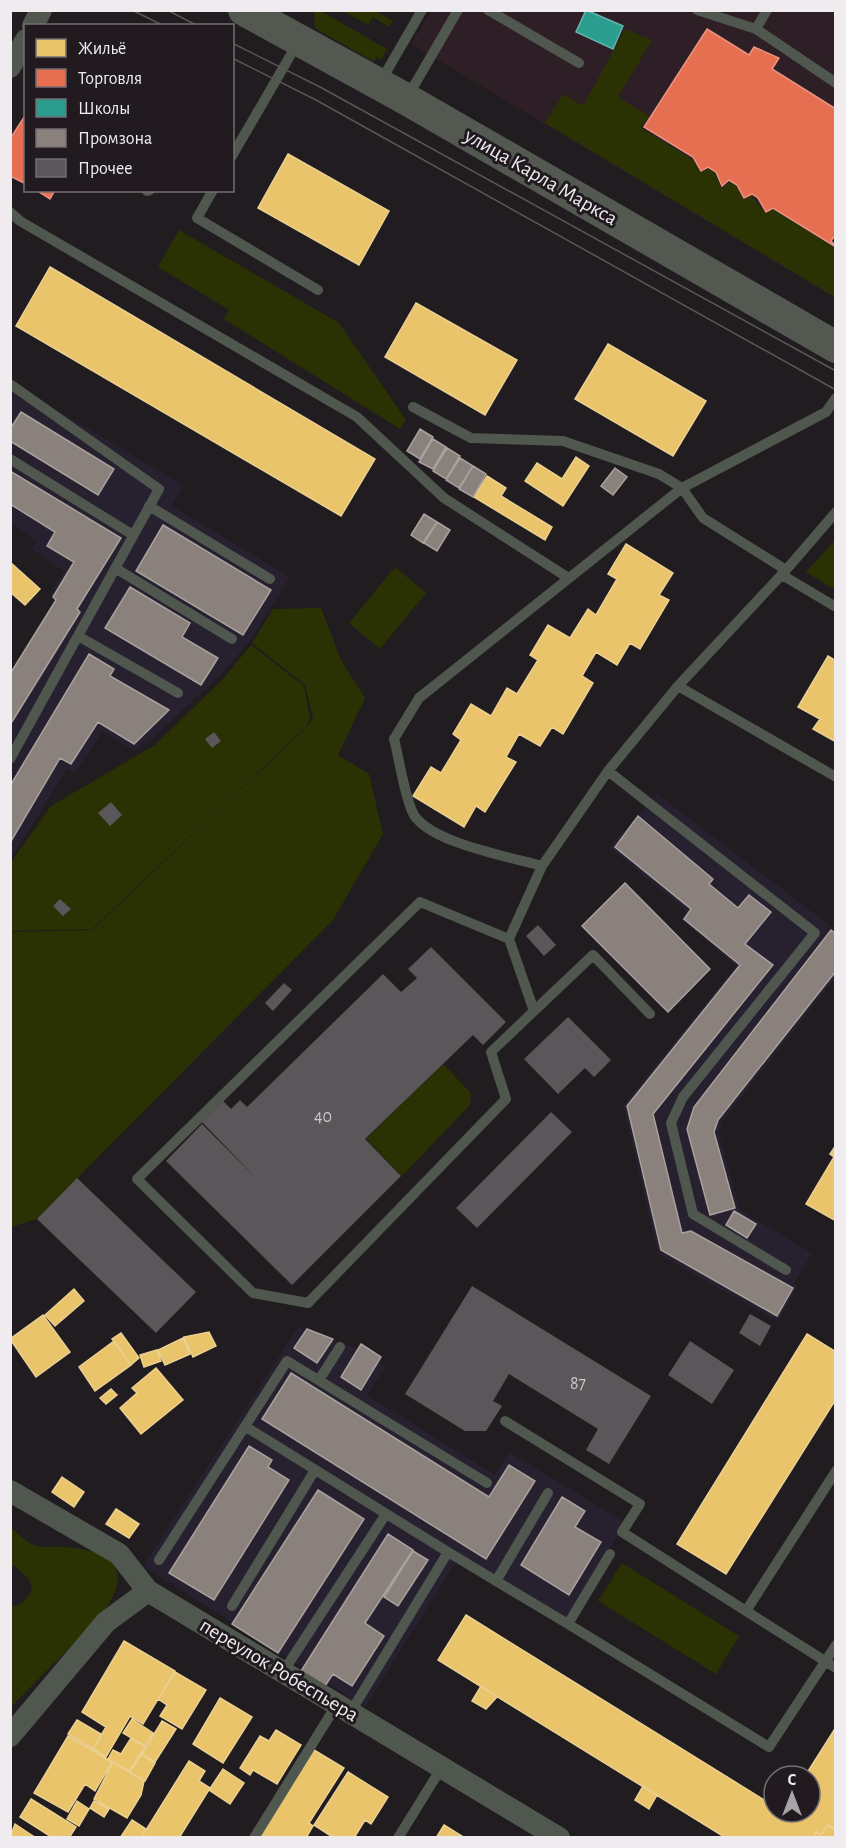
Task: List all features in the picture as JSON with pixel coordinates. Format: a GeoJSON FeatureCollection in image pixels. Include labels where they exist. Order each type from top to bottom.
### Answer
{"type":"FeatureCollection","features":[{"type":"Feature","properties":{"kind":"main road","name":"улица Карла Маркса"},"geometry":{"type":"LineString","coordinates":[[244,10],[406,99],[836,347]]}},
{"type":"Feature","properties":{"kind":"street"},"geometry":{"type":"LineString","coordinates":[[34,24],[41,10]]}},
{"type":"Feature","properties":{"kind":"street"},"geometry":{"type":"LineString","coordinates":[[10,67],[24,43]]}},
{"type":"Feature","properties":{"kind":"street","name":"переулок Робеспьера"},"geometry":{"type":"LineString","coordinates":[[10,1491],[119,1554],[148,1591],[554,1836]]}},
{"type":"Feature","properties":{"kind":"street"},"geometry":{"type":"LineString","coordinates":[[10,1736],[106,1622],[148,1591]]}},
{"type":"Feature","properties":{"kind":"lane"},"geometry":{"type":"LineString","coordinates":[[379,84],[422,10]]}},
{"type":"Feature","properties":{"kind":"lane"},"geometry":{"type":"LineString","coordinates":[[406,99],[458,10]]}},
{"type":"Feature","properties":{"kind":"lane"},"geometry":{"type":"LineString","coordinates":[[489,10],[579,63]]}},
{"type":"Feature","properties":{"kind":"lane"},"geometry":{"type":"LineString","coordinates":[[697,10],[756,28],[836,83]]}},
{"type":"Feature","properties":{"kind":"lane"},"geometry":{"type":"LineString","coordinates":[[756,28],[767,10]]}},
{"type":"Feature","properties":{"kind":"lane"},"geometry":{"type":"LineString","coordinates":[[234,153],[299,41]]}},
{"type":"Feature","properties":{"kind":"lane"},"geometry":{"type":"LineString","coordinates":[[212,192],[197,218],[318,290]]}},
{"type":"Feature","properties":{"kind":"lane"},"geometry":{"type":"LineString","coordinates":[[10,212],[20,221],[357,417],[444,498],[567,577]]}},
{"type":"Feature","properties":{"kind":"lane"},"geometry":{"type":"LineString","coordinates":[[10,384],[159,489],[10,759]]}},
{"type":"Feature","properties":{"kind":"lane"},"geometry":{"type":"LineString","coordinates":[[542,866],[459,843],[426,829],[412,813],[394,739],[419,698],[567,577],[682,488],[831,414],[836,398]]}},
{"type":"Feature","properties":{"kind":"lane"},"geometry":{"type":"LineString","coordinates":[[413,407],[471,438],[563,441],[659,474],[682,488],[703,518],[836,607]]}},
{"type":"Feature","properties":{"kind":"lane"},"geometry":{"type":"LineString","coordinates":[[10,459],[134,535]]}},
{"type":"Feature","properties":{"kind":"lane"},"geometry":{"type":"LineString","coordinates":[[150,506],[270,579]]}},
{"type":"Feature","properties":{"kind":"lane"},"geometry":{"type":"LineString","coordinates":[[534,1011],[509,939],[542,866],[608,771],[678,686],[784,573],[836,512]]}},
{"type":"Feature","properties":{"kind":"lane"},"geometry":{"type":"LineString","coordinates":[[115,568],[232,639]]}},
{"type":"Feature","properties":{"kind":"lane"},"geometry":{"type":"LineString","coordinates":[[78,636],[178,693]]}},
{"type":"Feature","properties":{"kind":"lane"},"geometry":{"type":"LineString","coordinates":[[678,686],[836,777]]}},
{"type":"Feature","properties":{"kind":"lane"},"geometry":{"type":"LineString","coordinates":[[608,771],[814,933],[683,1097],[671,1123],[693,1214],[786,1270]]}},
{"type":"Feature","properties":{"kind":"lane"},"geometry":{"type":"LineString","coordinates":[[509,939],[420,902],[137,1179],[253,1293],[308,1303],[506,1099],[491,1052],[593,955],[650,1014]]}},
{"type":"Feature","properties":{"kind":"lane"},"geometry":{"type":"LineString","coordinates":[[319,1380],[340,1347]]}},
{"type":"Feature","properties":{"kind":"lane"},"geometry":{"type":"LineString","coordinates":[[159,1560],[287,1361],[487,1483]]}},
{"type":"Feature","properties":{"kind":"lane"},"geometry":{"type":"LineString","coordinates":[[505,1421],[640,1504],[622,1532],[836,1668]]}},
{"type":"Feature","properties":{"kind":"lane"},"geometry":{"type":"LineString","coordinates":[[246,1427],[769,1747],[836,1645]]}},
{"type":"Feature","properties":{"kind":"lane"},"geometry":{"type":"LineString","coordinates":[[232,1606],[315,1470]]}},
{"type":"Feature","properties":{"kind":"lane"},"geometry":{"type":"LineString","coordinates":[[746,1611],[836,1471]]}},
{"type":"Feature","properties":{"kind":"lane"},"geometry":{"type":"LineString","coordinates":[[496,1581],[548,1493]]}},
{"type":"Feature","properties":{"kind":"lane"},"geometry":{"type":"LineString","coordinates":[[283,1672],[386,1514]]}},
{"type":"Feature","properties":{"kind":"lane"},"geometry":{"type":"LineString","coordinates":[[254,1838],[448,1552]]}},
{"type":"Feature","properties":{"kind":"lane"},"geometry":{"type":"LineString","coordinates":[[568,1624],[610,1554]]}},
{"type":"Feature","properties":{"kind":"lane"},"geometry":{"type":"LineString","coordinates":[[399,1838],[442,1767]]}},
{"type":"Feature","properties":{"kind":"shaded area"},"geometry":{"type":"Polygon","coordinates":[[[431,11],[835,11],[835,298],[411,44],[431,11]]]}},
{"type":"Feature","properties":{"kind":"shaded area"},"geometry":{"type":"Polygon","coordinates":[[[11,383],[183,485],[172,506],[290,577],[250,641],[222,673],[153,738],[134,751],[103,732],[75,773],[67,769],[11,859],[11,673],[56,600],[50,594],[64,571],[31,549],[37,541],[11,524],[11,383]]]}},
{"type":"Feature","properties":{"kind":"shaded area"},"geometry":{"type":"Polygon","coordinates":[[[657,794],[835,929],[835,978],[722,1122],[719,1133],[740,1210],[812,1253],[794,1283],[798,1286],[778,1322],[658,1254],[623,1105],[736,966],[681,919],[686,911],[609,847],[657,794]]]}},
{"type":"Feature","properties":{"kind":"shaded area"},"geometry":{"type":"Polygon","coordinates":[[[298,1327],[357,1349],[386,1367],[367,1395],[495,1475],[509,1452],[626,1523],[567,1617],[460,1556],[365,1707],[143,1566],[298,1327]]]}},
{"type":"Feature","properties":{"kind":"green space"},"geometry":{"type":"Polygon","coordinates":[[[314,11],[321,11],[387,49],[381,60],[377,57],[374,62],[315,28],[314,11]]]}},
{"type":"Feature","properties":{"kind":"green space"},"geometry":{"type":"Polygon","coordinates":[[[343,11],[376,11],[393,21],[389,27],[373,17],[368,25],[343,11]]]}},
{"type":"Feature","properties":{"kind":"green space"},"geometry":{"type":"Polygon","coordinates":[[[625,29],[652,40],[618,97],[649,116],[641,128],[692,159],[701,173],[708,168],[715,173],[721,188],[730,182],[736,186],[744,200],[752,196],[765,213],[773,209],[835,248],[835,297],[545,123],[563,94],[583,106],[625,29]]]}},
{"type":"Feature","properties":{"kind":"green space"},"geometry":{"type":"Polygon","coordinates":[[[179,230],[339,323],[406,420],[400,429],[224,319],[229,310],[158,267],[179,230]]]}},
{"type":"Feature","properties":{"kind":"green space"},"geometry":{"type":"Polygon","coordinates":[[[835,540],[835,590],[806,572],[835,540]]]}},
{"type":"Feature","properties":{"kind":"green space"},"geometry":{"type":"Polygon","coordinates":[[[395,567],[426,593],[380,649],[349,623],[395,567]]]}},
{"type":"Feature","properties":{"kind":"green space"},"geometry":{"type":"Polygon","coordinates":[[[321,608],[341,660],[365,698],[338,755],[369,774],[383,834],[333,920],[37,1219],[11,1227],[10,932],[92,930],[308,726],[313,718],[305,685],[252,643],[273,609],[321,608]]]}},
{"type":"Feature","properties":{"kind":"green space"},"geometry":{"type":"Polygon","coordinates":[[[251,645],[304,686],[310,718],[307,726],[92,929],[11,931],[11,862],[51,806],[155,745],[224,678],[251,645]]]}},
{"type":"Feature","properties":{"kind":"green space"},"geometry":{"type":"Polygon","coordinates":[[[443,1064],[471,1093],[470,1105],[402,1176],[366,1139],[443,1064]]]}},
{"type":"Feature","properties":{"kind":"green space"},"geometry":{"type":"Polygon","coordinates":[[[10,1527],[36,1546],[77,1548],[105,1556],[113,1563],[117,1572],[117,1584],[102,1615],[11,1707],[11,1607],[27,1598],[31,1585],[21,1571],[11,1564],[10,1527]]]}},
{"type":"Feature","properties":{"kind":"green space"},"geometry":{"type":"Polygon","coordinates":[[[622,1563],[739,1636],[716,1674],[598,1601],[622,1563]]]}},
{"type":"Feature","properties":{"kind":"building: Жильё"},"geometry":{"type":"Polygon","coordinates":[[[288,154],[389,211],[359,265],[258,208],[288,154]]]}},
{"type":"Feature","properties":{"kind":"building: Жильё"},"geometry":{"type":"Polygon","coordinates":[[[50,267],[375,459],[341,516],[16,326],[50,267]]]}},
{"type":"Feature","properties":{"kind":"building: Жильё"},"geometry":{"type":"Polygon","coordinates":[[[416,303],[517,360],[485,415],[385,357],[416,303]]]}},
{"type":"Feature","properties":{"kind":"building: Жильё"},"geometry":{"type":"Polygon","coordinates":[[[608,344],[706,401],[673,456],[575,399],[608,344]]]}},
{"type":"Feature","properties":{"kind":"building: Жильё"},"geometry":{"type":"Polygon","coordinates":[[[576,457],[589,466],[563,506],[525,481],[537,463],[562,479],[576,457]]]}},
{"type":"Feature","properties":{"kind":"building: Жильё"},"geometry":{"type":"Polygon","coordinates":[[[487,476],[506,488],[501,496],[552,527],[545,540],[474,497],[487,476]]]}},
{"type":"Feature","properties":{"kind":"building: Жильё"},"geometry":{"type":"Polygon","coordinates":[[[626,544],[673,573],[659,595],[669,600],[640,649],[630,643],[617,665],[596,652],[582,676],[593,683],[563,734],[552,727],[540,746],[519,734],[506,757],[516,762],[485,812],[476,806],[464,827],[413,796],[431,767],[441,773],[461,740],[453,734],[471,704],[491,716],[507,688],[517,694],[538,660],[530,655],[548,625],[570,638],[588,609],[596,615],[617,579],[608,574],[626,544]]]}},
{"type":"Feature","properties":{"kind":"building: Жильё"},"geometry":{"type":"Polygon","coordinates":[[[10,562],[40,589],[25,605],[10,592],[10,562]]]}},
{"type":"Feature","properties":{"kind":"building: Жильё"},"geometry":{"type":"Polygon","coordinates":[[[828,656],[836,661],[836,742],[813,729],[820,719],[798,707],[828,656]]]}},
{"type":"Feature","properties":{"kind":"building: Жильё"},"geometry":{"type":"Polygon","coordinates":[[[836,1145],[836,1221],[806,1204],[834,1157],[830,1154],[836,1145]]]}},
{"type":"Feature","properties":{"kind":"building: Жильё"},"geometry":{"type":"Polygon","coordinates":[[[74,1289],[84,1301],[55,1326],[45,1315],[74,1289]]]}},
{"type":"Feature","properties":{"kind":"building: Жильё"},"geometry":{"type":"Polygon","coordinates":[[[43,1315],[70,1352],[36,1377],[10,1339],[43,1315]]]}},
{"type":"Feature","properties":{"kind":"building: Жильё"},"geometry":{"type":"Polygon","coordinates":[[[209,1332],[216,1346],[193,1357],[184,1337],[209,1332]]]}},
{"type":"Feature","properties":{"kind":"building: Жильё"},"geometry":{"type":"Polygon","coordinates":[[[121,1333],[139,1358],[131,1365],[112,1339],[121,1333]]]}},
{"type":"Feature","properties":{"kind":"building: Жильё"},"geometry":{"type":"Polygon","coordinates":[[[807,1334],[836,1352],[836,1399],[726,1574],[677,1544],[807,1334]]]}},
{"type":"Feature","properties":{"kind":"building: Жильё"},"geometry":{"type":"Polygon","coordinates":[[[183,1338],[190,1354],[165,1365],[158,1350],[183,1338]]]}},
{"type":"Feature","properties":{"kind":"building: Жильё"},"geometry":{"type":"Polygon","coordinates":[[[114,1341],[131,1365],[95,1391],[79,1367],[114,1341]]]}},
{"type":"Feature","properties":{"kind":"building: Жильё"},"geometry":{"type":"Polygon","coordinates":[[[157,1350],[161,1361],[144,1367],[140,1355],[157,1350]]]}},
{"type":"Feature","properties":{"kind":"building: Жильё"},"geometry":{"type":"Polygon","coordinates":[[[156,1368],[183,1400],[141,1434],[120,1408],[137,1393],[132,1388],[156,1368]]]}},
{"type":"Feature","properties":{"kind":"building: Жильё"},"geometry":{"type":"Polygon","coordinates":[[[111,1389],[117,1395],[106,1404],[100,1398],[111,1389]]]}},
{"type":"Feature","properties":{"kind":"building: Жильё"},"geometry":{"type":"Polygon","coordinates":[[[62,1477],[84,1492],[74,1507],[52,1492],[62,1477]]]}},
{"type":"Feature","properties":{"kind":"building: Жильё"},"geometry":{"type":"Polygon","coordinates":[[[116,1509],[139,1524],[129,1538],[106,1524],[116,1509]]]}},
{"type":"Feature","properties":{"kind":"building: Жильё"},"geometry":{"type":"Polygon","coordinates":[[[466,1615],[762,1799],[762,1824],[822,1824],[822,1764],[813,1764],[836,1727],[836,1825],[833,1828],[828,1825],[821,1835],[816,1832],[813,1838],[726,1838],[438,1660],[466,1615]]]}},
{"type":"Feature","properties":{"kind":"building: Жильё"},"geometry":{"type":"Polygon","coordinates":[[[124,1641],[175,1671],[143,1724],[130,1716],[106,1757],[93,1749],[106,1727],[82,1712],[124,1641]]]}},
{"type":"Feature","properties":{"kind":"building: Жильё"},"geometry":{"type":"Polygon","coordinates":[[[175,1672],[206,1690],[182,1729],[160,1716],[167,1705],[158,1699],[175,1672]]]}},
{"type":"Feature","properties":{"kind":"building: Жильё"},"geometry":{"type":"Polygon","coordinates":[[[481,1686],[497,1697],[486,1709],[472,1701],[481,1686]]]}},
{"type":"Feature","properties":{"kind":"building: Жильё"},"geometry":{"type":"Polygon","coordinates":[[[220,1698],[252,1717],[223,1763],[193,1744],[220,1698]]]}},
{"type":"Feature","properties":{"kind":"building: Жильё"},"geometry":{"type":"Polygon","coordinates":[[[132,1719],[153,1733],[145,1746],[123,1733],[132,1719]]]}},
{"type":"Feature","properties":{"kind":"building: Жильё"},"geometry":{"type":"Polygon","coordinates":[[[77,1720],[101,1734],[93,1749],[68,1734],[77,1720]]]}},
{"type":"Feature","properties":{"kind":"building: Жильё"},"geometry":{"type":"Polygon","coordinates":[[[162,1721],[176,1729],[155,1762],[142,1754],[162,1721]]]}},
{"type":"Feature","properties":{"kind":"building: Жильё"},"geometry":{"type":"Polygon","coordinates":[[[276,1730],[301,1745],[277,1784],[253,1770],[250,1775],[240,1768],[260,1736],[269,1741],[276,1730]]]}},
{"type":"Feature","properties":{"kind":"building: Жильё"},"geometry":{"type":"Polygon","coordinates":[[[68,1736],[112,1762],[95,1791],[85,1784],[68,1812],[34,1793],[68,1736]]]}},
{"type":"Feature","properties":{"kind":"building: Жильё"},"geometry":{"type":"Polygon","coordinates":[[[131,1738],[145,1747],[129,1771],[108,1759],[113,1750],[121,1754],[131,1738]]]}},
{"type":"Feature","properties":{"kind":"building: Жильё"},"geometry":{"type":"Polygon","coordinates":[[[314,1750],[344,1768],[309,1823],[313,1826],[306,1838],[259,1838],[314,1750]]]}},
{"type":"Feature","properties":{"kind":"building: Жильё"},"geometry":{"type":"Polygon","coordinates":[[[141,1754],[155,1763],[145,1781],[130,1772],[141,1754]]]}},
{"type":"Feature","properties":{"kind":"building: Жильё"},"geometry":{"type":"Polygon","coordinates":[[[189,1761],[205,1771],[199,1781],[210,1788],[179,1838],[141,1838],[189,1761]]]}},
{"type":"Feature","properties":{"kind":"building: Жильё"},"geometry":{"type":"Polygon","coordinates":[[[113,1762],[144,1781],[141,1795],[127,1818],[94,1799],[113,1762]]]}},
{"type":"Feature","properties":{"kind":"building: Жильё"},"geometry":{"type":"Polygon","coordinates":[[[223,1769],[244,1783],[230,1804],[209,1790],[223,1769]]]}},
{"type":"Feature","properties":{"kind":"building: Жильё"},"geometry":{"type":"Polygon","coordinates":[[[348,1772],[388,1797],[371,1824],[365,1820],[354,1838],[334,1838],[314,1825],[348,1772]]]}},
{"type":"Feature","properties":{"kind":"building: Жильё"},"geometry":{"type":"Polygon","coordinates":[[[643,1786],[657,1795],[649,1809],[635,1800],[643,1786]]]}},
{"type":"Feature","properties":{"kind":"building: Жильё"},"geometry":{"type":"Polygon","coordinates":[[[31,1799],[76,1827],[69,1838],[53,1838],[20,1817],[31,1799]]]}},
{"type":"Feature","properties":{"kind":"building: Жильё"},"geometry":{"type":"Polygon","coordinates":[[[77,1801],[89,1809],[79,1826],[67,1819],[77,1801]]]}},
{"type":"Feature","properties":{"kind":"building: Жильё"},"geometry":{"type":"Polygon","coordinates":[[[94,1801],[109,1809],[104,1817],[90,1808],[94,1801]]]}},
{"type":"Feature","properties":{"kind":"building: Жильё"},"geometry":{"type":"Polygon","coordinates":[[[132,1820],[146,1829],[141,1838],[120,1838],[132,1820]]]}},
{"type":"Feature","properties":{"kind":"building: Жильё"},"geometry":{"type":"Polygon","coordinates":[[[15,1824],[36,1838],[10,1838],[15,1824]]]}},
{"type":"Feature","properties":{"kind":"building: Жильё"},"geometry":{"type":"Polygon","coordinates":[[[444,1825],[465,1838],[436,1838],[444,1825]]]}},
{"type":"Feature","properties":{"kind":"building: Жильё"},"geometry":{"type":"Polygon","coordinates":[[[828,1825],[836,1830],[836,1838],[813,1838],[816,1832],[821,1835],[828,1825]]]}},
{"type":"Feature","properties":{"kind":"building: Торговля"},"geometry":{"type":"Polygon","coordinates":[[[707,29],[749,55],[754,47],[779,58],[772,69],[836,109],[836,234],[831,241],[836,247],[773,208],[766,212],[758,198],[752,194],[744,198],[737,185],[729,180],[722,186],[716,172],[708,167],[701,171],[693,157],[644,127],[707,29]]]}},
{"type":"Feature","properties":{"kind":"building: Торговля"},"geometry":{"type":"Polygon","coordinates":[[[24,117],[24,183],[10,176],[10,139],[24,117]]]}},
{"type":"Feature","properties":{"kind":"building: Торговля"},"geometry":{"type":"Polygon","coordinates":[[[39,192],[54,192],[50,199],[39,192]]]}},
{"type":"Feature","properties":{"kind":"building: Школы"},"geometry":{"type":"Polygon","coordinates":[[[586,10],[623,26],[613,49],[576,32],[586,10]]]}},
{"type":"Feature","properties":{"kind":"building: Промзона"},"geometry":{"type":"Polygon","coordinates":[[[21,412],[114,469],[98,495],[10,441],[10,429],[21,412]]]}},
{"type":"Feature","properties":{"kind":"building: Промзона"},"geometry":{"type":"Polygon","coordinates":[[[420,429],[433,437],[420,459],[407,451],[420,429]]]}},
{"type":"Feature","properties":{"kind":"building: Промзона"},"geometry":{"type":"Polygon","coordinates":[[[433,439],[446,447],[433,469],[419,462],[433,439]]]}},
{"type":"Feature","properties":{"kind":"building: Промзона"},"geometry":{"type":"Polygon","coordinates":[[[447,448],[460,456],[446,479],[433,471],[447,448]]]}},
{"type":"Feature","properties":{"kind":"building: Промзона"},"geometry":{"type":"Polygon","coordinates":[[[460,458],[473,466],[459,488],[446,480],[460,458]]]}},
{"type":"Feature","properties":{"kind":"building: Промзона"},"geometry":{"type":"Polygon","coordinates":[[[473,466],[486,474],[473,497],[459,489],[473,466]]]}},
{"type":"Feature","properties":{"kind":"building: Промзона"},"geometry":{"type":"Polygon","coordinates":[[[615,468],[627,477],[613,495],[601,486],[615,468]]]}},
{"type":"Feature","properties":{"kind":"building: Промзона"},"geometry":{"type":"Polygon","coordinates":[[[10,471],[121,538],[77,609],[80,612],[10,725],[10,674],[56,600],[53,597],[74,562],[47,546],[55,532],[10,504],[10,471]]]}},
{"type":"Feature","properties":{"kind":"building: Промзона"},"geometry":{"type":"Polygon","coordinates":[[[424,514],[437,522],[423,543],[411,535],[424,514]]]}},
{"type":"Feature","properties":{"kind":"building: Промзона"},"geometry":{"type":"Polygon","coordinates":[[[437,522],[450,530],[437,551],[424,543],[437,522]]]}},
{"type":"Feature","properties":{"kind":"building: Промзона"},"geometry":{"type":"Polygon","coordinates":[[[163,525],[271,590],[243,635],[136,571],[163,525]]]}},
{"type":"Feature","properties":{"kind":"building: Промзона"},"geometry":{"type":"Polygon","coordinates":[[[130,587],[190,623],[182,637],[218,658],[201,685],[105,628],[130,587]]]}},
{"type":"Feature","properties":{"kind":"building: Промзона"},"geometry":{"type":"Polygon","coordinates":[[[89,654],[114,669],[110,676],[169,710],[134,744],[98,722],[71,764],[60,758],[10,843],[10,786],[89,654]]]}},
{"type":"Feature","properties":{"kind":"building: Промзона"},"geometry":{"type":"Polygon","coordinates":[[[638,816],[713,879],[709,884],[738,908],[749,895],[771,912],[745,944],[773,965],[653,1114],[682,1233],[691,1231],[793,1288],[777,1316],[661,1250],[627,1106],[740,965],[684,919],[691,909],[615,847],[638,816]]]}},
{"type":"Feature","properties":{"kind":"building: Промзона"},"geometry":{"type":"Polygon","coordinates":[[[625,883],[710,969],[668,1012],[582,926],[625,883]]]}},
{"type":"Feature","properties":{"kind":"building: Промзона"},"geometry":{"type":"Polygon","coordinates":[[[831,930],[836,934],[836,971],[718,1120],[714,1132],[735,1208],[710,1215],[687,1129],[694,1107],[831,930]]]}},
{"type":"Feature","properties":{"kind":"building: Промзона"},"geometry":{"type":"Polygon","coordinates":[[[734,1211],[756,1224],[747,1238],[726,1225],[734,1211]]]}},
{"type":"Feature","properties":{"kind":"building: Промзона"},"geometry":{"type":"Polygon","coordinates":[[[307,1329],[333,1339],[317,1363],[294,1348],[307,1329]]]}},
{"type":"Feature","properties":{"kind":"building: Промзона"},"geometry":{"type":"Polygon","coordinates":[[[361,1344],[381,1357],[361,1390],[341,1377],[361,1344]]]}},
{"type":"Feature","properties":{"kind":"building: Промзона"},"geometry":{"type":"Polygon","coordinates":[[[291,1373],[489,1497],[509,1465],[535,1481],[486,1559],[262,1419],[291,1373]]]}},
{"type":"Feature","properties":{"kind":"building: Промзона"},"geometry":{"type":"Polygon","coordinates":[[[249,1446],[272,1460],[268,1467],[289,1480],[214,1600],[169,1573],[249,1446]]]}},
{"type":"Feature","properties":{"kind":"building: Промзона"},"geometry":{"type":"Polygon","coordinates":[[[318,1490],[364,1519],[278,1653],[232,1624],[318,1490]]]}},
{"type":"Feature","properties":{"kind":"building: Промзона"},"geometry":{"type":"Polygon","coordinates":[[[562,1497],[585,1511],[575,1527],[601,1542],[569,1595],[521,1565],[562,1497]]]}},
{"type":"Feature","properties":{"kind":"building: Промзона"},"geometry":{"type":"Polygon","coordinates":[[[388,1534],[413,1550],[365,1623],[384,1636],[352,1686],[333,1674],[325,1686],[301,1671],[388,1534]]]}},
{"type":"Feature","properties":{"kind":"building: Промзона"},"geometry":{"type":"Polygon","coordinates":[[[413,1551],[428,1560],[398,1606],[384,1597],[413,1551]]]}},
{"type":"Feature","properties":{"kind":"building: Прочее"},"geometry":{"type":"Polygon","coordinates":[[[214,732],[221,741],[212,748],[205,739],[214,732]]]}},
{"type":"Feature","properties":{"kind":"building: Прочее"},"geometry":{"type":"Polygon","coordinates":[[[111,802],[122,815],[110,826],[98,813],[111,802]]]}},
{"type":"Feature","properties":{"kind":"building: Прочее"},"geometry":{"type":"Polygon","coordinates":[[[60,899],[71,909],[63,916],[53,906],[60,899]]]}},
{"type":"Feature","properties":{"kind":"building: Прочее"},"geometry":{"type":"Polygon","coordinates":[[[538,925],[556,945],[544,956],[526,936],[538,925]]]}},
{"type":"Feature","properties":{"kind":"building: Прочее"},"geometry":{"type":"Polygon","coordinates":[[[431,947],[506,1022],[483,1045],[473,1035],[365,1139],[401,1176],[292,1285],[166,1161],[202,1124],[258,1180],[202,1122],[223,1101],[231,1109],[240,1100],[247,1107],[383,974],[401,992],[417,978],[408,969],[431,947]]]}},
{"type":"Feature","properties":{"kind":"building: Прочее"},"geometry":{"type":"Polygon","coordinates":[[[284,983],[292,990],[273,1011],[265,1003],[284,983]]]}},
{"type":"Feature","properties":{"kind":"building: Прочее"},"geometry":{"type":"Polygon","coordinates":[[[568,1017],[611,1060],[594,1077],[585,1068],[558,1094],[524,1059],[568,1017]]]}},
{"type":"Feature","properties":{"kind":"building: Прочее"},"geometry":{"type":"Polygon","coordinates":[[[551,1112],[572,1132],[477,1228],[456,1208],[551,1112]]]}},
{"type":"Feature","properties":{"kind":"building: Прочее"},"geometry":{"type":"Polygon","coordinates":[[[77,1178],[196,1292],[156,1333],[37,1219],[77,1178]]]}},
{"type":"Feature","properties":{"kind":"building: Прочее"},"geometry":{"type":"Polygon","coordinates":[[[472,1286],[651,1396],[609,1464],[586,1450],[598,1429],[509,1374],[493,1401],[502,1406],[486,1431],[465,1431],[405,1394],[472,1286]]]}},
{"type":"Feature","properties":{"kind":"building: Прочее"},"geometry":{"type":"Polygon","coordinates":[[[750,1314],[771,1326],[760,1346],[739,1333],[750,1314]]]}},
{"type":"Feature","properties":{"kind":"building: Прочее"},"geometry":{"type":"Polygon","coordinates":[[[690,1341],[734,1370],[712,1404],[668,1375],[690,1341]]]}},
{"type":"Feature","properties":{"kind":"tram line"},"geometry":{"type":"LineString","coordinates":[[132,10],[160,24]]}},
{"type":"Feature","properties":{"kind":"tram line"},"geometry":{"type":"LineString","coordinates":[[167,10],[194,24]]}},
{"type":"Feature","properties":{"kind":"tram line"},"geometry":{"type":"LineString","coordinates":[[234,44],[320,87],[836,371]]}},
{"type":"Feature","properties":{"kind":"tram line"},"geometry":{"type":"LineString","coordinates":[[234,59],[316,100],[836,390]]}}]}
